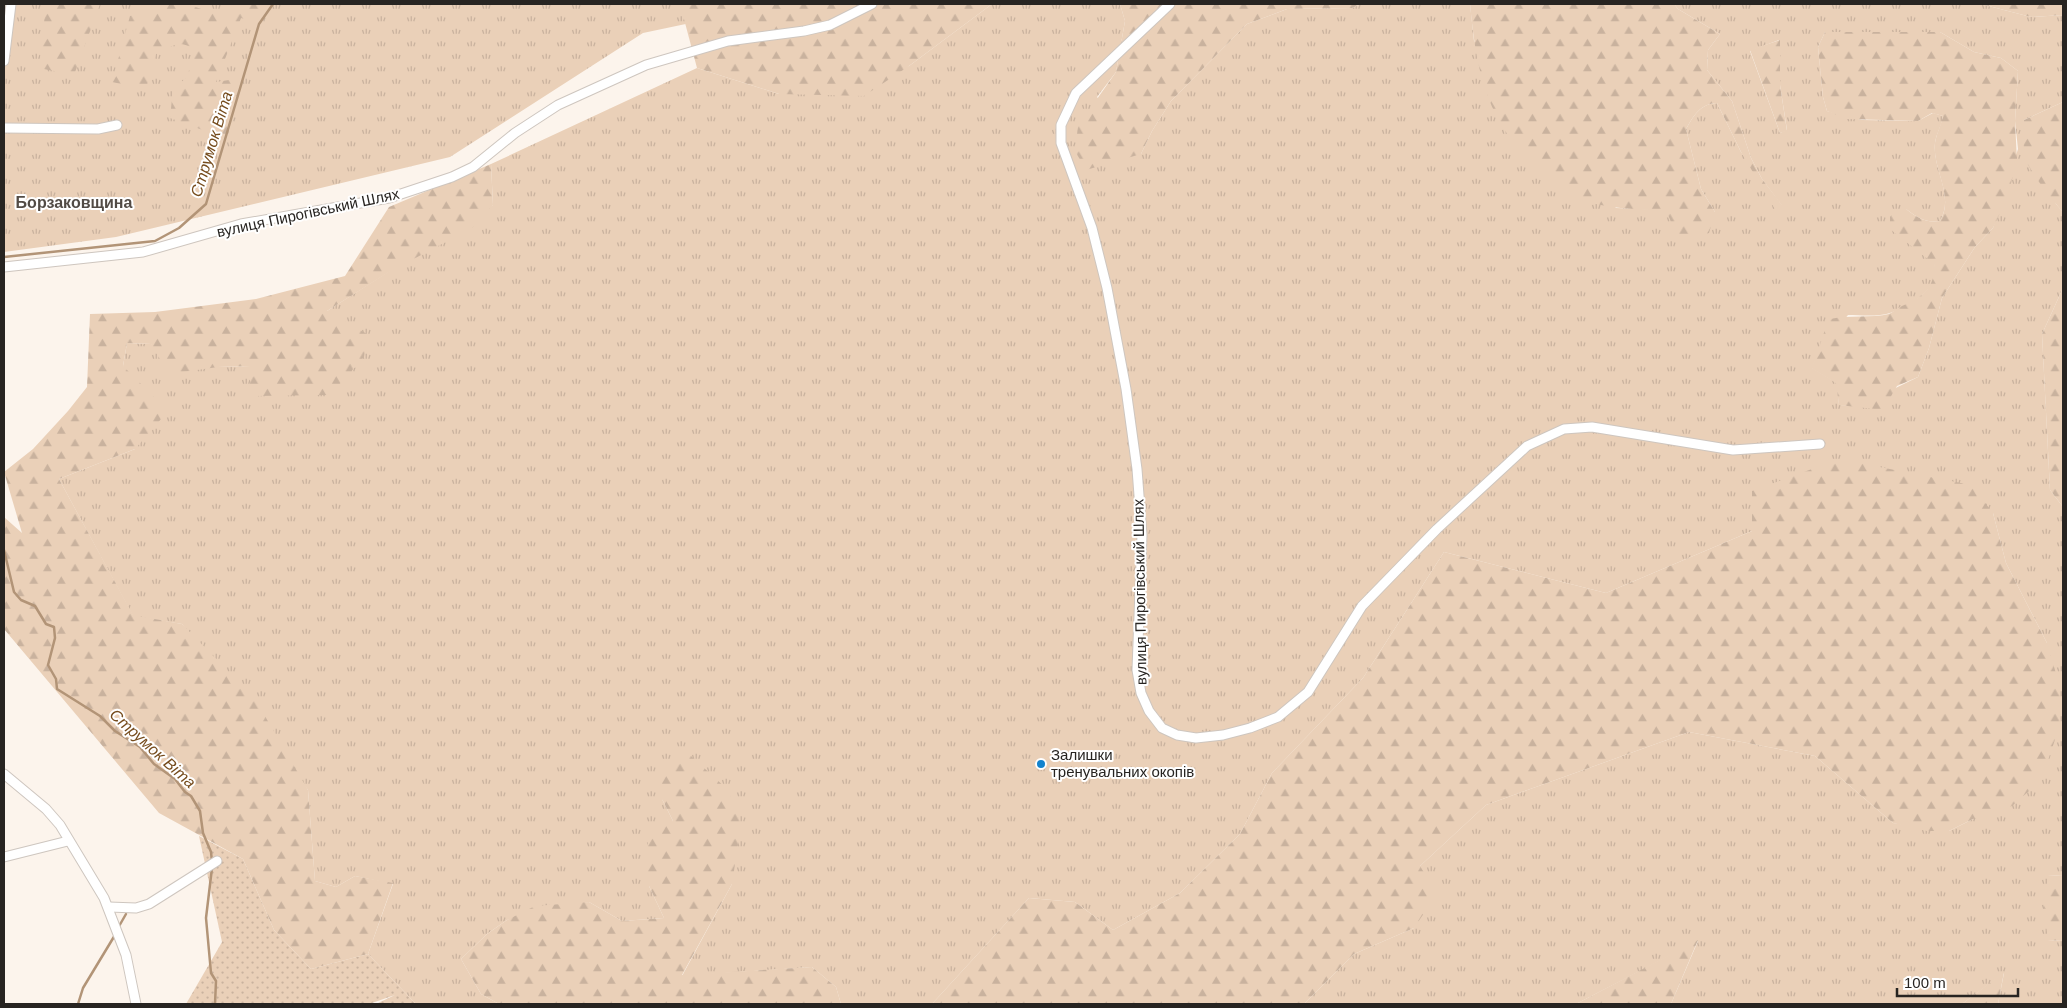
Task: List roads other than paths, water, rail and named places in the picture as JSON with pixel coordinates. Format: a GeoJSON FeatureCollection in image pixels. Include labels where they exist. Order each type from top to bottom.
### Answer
{"type":"FeatureCollection","features":[{"type":"Feature","properties":{"kind":"street"},"geometry":{"type":"LineString","coordinates":[[4,61],[11,4]]}},
{"type":"Feature","properties":{"kind":"street","name":"вулиця Пирогівський Шлях"},"geometry":{"type":"LineString","coordinates":[[4,267],[143,252],[241,224],[389,198],[452,177],[474,167],[515,133],[558,106],[646,65],[728,41],[804,31],[830,25],[872,4]]}},
{"type":"Feature","properties":{"kind":"street","name":"вулиця Пирогівський Шлях"},"geometry":{"type":"LineString","coordinates":[[1142,31],[1162,4]]}},
{"type":"Feature","properties":{"kind":"street","name":"вулиця Пирогівський Шлях"},"geometry":{"type":"LineString","coordinates":[[1170,4],[1076,93],[1061,124],[1061,143],[1092,228],[1107,288],[1126,389],[1142,535],[1138,670],[1141,693],[1149,711],[1162,728],[1177,735],[1196,738],[1250,728],[1278,717],[1308,692],[1362,606],[1437,529],[1527,446],[1564,429],[1592,427],[1733,450],[1820,444]]}},
{"type":"Feature","properties":{"kind":"street"},"geometry":{"type":"LineString","coordinates":[[4,128],[98,129],[117,125]]}},
{"type":"Feature","properties":{"kind":"street"},"geometry":{"type":"LineString","coordinates":[[4,774],[46,809],[60,825],[109,908],[126,955],[136,1004]]}},
{"type":"Feature","properties":{"kind":"street"},"geometry":{"type":"LineString","coordinates":[[4,857],[68,841]]}},
{"type":"Feature","properties":{"kind":"street"},"geometry":{"type":"LineString","coordinates":[[109,908],[136,908],[148,904],[217,861]]}},
{"type":"Feature","properties":{"kind":"waterway","name":"Струмок Віта"},"geometry":{"type":"LineString","coordinates":[[4,257],[155,241],[179,228],[206,204],[259,24],[273,4]]}},
{"type":"Feature","properties":{"kind":"waterway","name":"Струмок Віта"},"geometry":{"type":"LineString","coordinates":[[4,550],[14,592],[21,600],[35,606],[46,624],[54,627],[55,638],[48,665],[56,679],[57,689],[100,716],[115,731],[140,747],[154,764],[175,779],[185,792],[191,796],[200,811],[203,833],[211,852],[212,862]]}},
{"type":"Feature","properties":{"kind":"waterway","name":"Струмок Віта"},"geometry":{"type":"LineString","coordinates":[[212,868],[206,918],[211,973],[216,981],[215,1004]]}},
{"type":"Feature","properties":{"kind":"waterway"},"geometry":{"type":"LineString","coordinates":[[118,928],[126,914]]}},
{"type":"Feature","properties":{"kind":"waterway"},"geometry":{"type":"LineString","coordinates":[[78,1004],[83,988],[115,935]]}},
{"type":"Feature","properties":{"kind":"place","name":"Залишки тренувальних окопів"},"geometry":{"type":"Point","coordinates":[1041,764]}},
{"type":"Feature","properties":{"kind":"district","name":"Борзаковщина"},"geometry":{"type":"Point","coordinates":[74,202]}}]}
